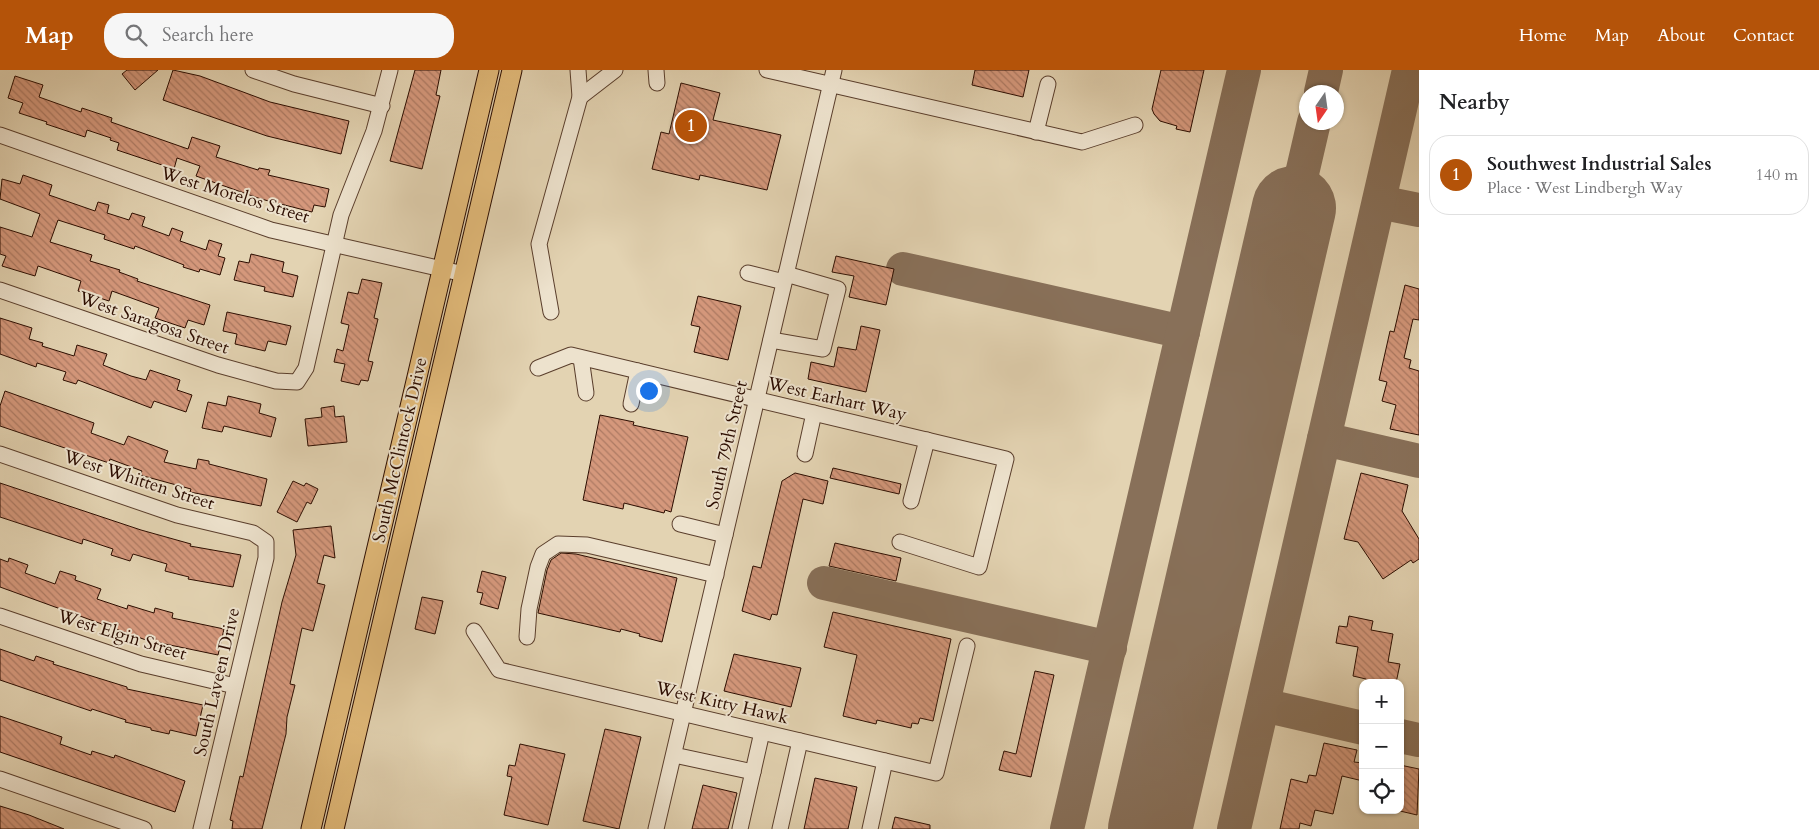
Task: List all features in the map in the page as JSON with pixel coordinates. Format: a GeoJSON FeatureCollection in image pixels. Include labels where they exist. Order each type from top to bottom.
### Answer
{"type":"FeatureCollection","features":[{"type":"Feature","properties":{"kind":"main road","name":"South McClintock Drive"},"geometry":{"type":"LineString","coordinates":[[311,829],[489,70]]}},
{"type":"Feature","properties":{"kind":"main road","name":"South McClintock Drive"},"geometry":{"type":"LineString","coordinates":[[334,829],[512,70]]}},
{"type":"Feature","properties":{"kind":"street"},"geometry":{"type":"LineString","coordinates":[[253,70],[294,84],[382,106]]}},
{"type":"Feature","properties":{"kind":"street"},"geometry":{"type":"LineString","coordinates":[[333,244],[341,215],[374,131],[390,70]]}},
{"type":"Feature","properties":{"kind":"street"},"geometry":{"type":"LineString","coordinates":[[551,312],[538,244],[580,97],[578,70]]}},
{"type":"Feature","properties":{"kind":"street"},"geometry":{"type":"LineString","coordinates":[[580,97],[615,70]]}},
{"type":"Feature","properties":{"kind":"street"},"geometry":{"type":"LineString","coordinates":[[767,70],[1082,142],[1135,125]]}},
{"type":"Feature","properties":{"kind":"street","name":"South 79th Street"},"geometry":{"type":"LineString","coordinates":[[656,829],[834,70]]}},
{"type":"Feature","properties":{"kind":"street"},"geometry":{"type":"LineString","coordinates":[[1036,132],[1048,84]]}},
{"type":"Feature","properties":{"kind":"street","name":"West Morelos Street"},"geometry":{"type":"LineString","coordinates":[[0,135],[271,230],[464,274]]}},
{"type":"Feature","properties":{"kind":"street","name":"West Saragosa Street"},"geometry":{"type":"LineString","coordinates":[[0,290],[218,365],[276,381],[297,382],[306,368],[333,244]]}},
{"type":"Feature","properties":{"kind":"street"},"geometry":{"type":"LineString","coordinates":[[748,273],[838,288],[823,349],[771,340]]}},
{"type":"Feature","properties":{"kind":"street"},"geometry":{"type":"LineString","coordinates":[[538,368],[576,356],[586,394]]}},
{"type":"Feature","properties":{"kind":"street","name":"West Earhart Way"},"geometry":{"type":"LineString","coordinates":[[576,356],[1006,459],[979,567],[900,542]]}},
{"type":"Feature","properties":{"kind":"street"},"geometry":{"type":"LineString","coordinates":[[631,404],[638,371]]}},
{"type":"Feature","properties":{"kind":"street"},"geometry":{"type":"LineString","coordinates":[[805,454],[814,413]]}},
{"type":"Feature","properties":{"kind":"street"},"geometry":{"type":"LineString","coordinates":[[911,501],[927,440]]}},
{"type":"Feature","properties":{"kind":"street","name":"West Whitten Street"},"geometry":{"type":"LineString","coordinates":[[0,454],[177,515],[253,533],[266,542]]}},
{"type":"Feature","properties":{"kind":"street"},"geometry":{"type":"LineString","coordinates":[[680,524],[725,535]]}},
{"type":"Feature","properties":{"kind":"street","name":"South Laveen Drive"},"geometry":{"type":"LineString","coordinates":[[201,829],[266,558],[266,542]]}},
{"type":"Feature","properties":{"kind":"street"},"geometry":{"type":"LineString","coordinates":[[527,637],[528,610],[538,567],[543,554],[558,544],[586,545],[716,575]]}},
{"type":"Feature","properties":{"kind":"street","name":"West Elgin Street"},"geometry":{"type":"LineString","coordinates":[[0,616],[141,664],[235,686]]}},
{"type":"Feature","properties":{"kind":"street","name":"West Kitty Hawk"},"geometry":{"type":"LineString","coordinates":[[474,632],[499,670],[936,773],[967,646]]}},
{"type":"Feature","properties":{"kind":"street"},"geometry":{"type":"LineString","coordinates":[[740,829],[762,732]]}},
{"type":"Feature","properties":{"kind":"street"},"geometry":{"type":"LineString","coordinates":[[780,829],[800,741]]}},
{"type":"Feature","properties":{"kind":"street"},"geometry":{"type":"LineString","coordinates":[[674,755],[753,772]]}},
{"type":"Feature","properties":{"kind":"street"},"geometry":{"type":"LineString","coordinates":[[870,829],[885,761]]}},
{"type":"Feature","properties":{"kind":"street"},"geometry":{"type":"LineString","coordinates":[[0,779],[144,829]]}},
{"type":"Feature","properties":{"kind":"building"},"geometry":{"type":"Polygon","coordinates":[[[127,70],[158,70],[135,90],[122,74],[127,70]]]}},
{"type":"Feature","properties":{"kind":"building"},"geometry":{"type":"Polygon","coordinates":[[[173,70],[200,76],[270,102],[349,121],[341,154],[267,136],[163,100],[173,70]]]}},
{"type":"Feature","properties":{"kind":"building"},"geometry":{"type":"Polygon","coordinates":[[[415,70],[441,70],[436,95],[440,96],[422,169],[390,161],[415,70]]]}},
{"type":"Feature","properties":{"kind":"building"},"geometry":{"type":"Polygon","coordinates":[[[975,70],[1029,70],[1023,97],[972,85],[975,70]]]}},
{"type":"Feature","properties":{"kind":"building"},"geometry":{"type":"Polygon","coordinates":[[[1161,70],[1204,70],[1190,132],[1176,129],[1177,126],[1160,121],[1154,114],[1152,109],[1161,70]]]}},
{"type":"Feature","properties":{"kind":"building"},"geometry":{"type":"Polygon","coordinates":[[[15,76],[43,85],[39,97],[81,112],[82,108],[112,118],[111,122],[188,149],[192,137],[220,146],[216,157],[258,170],[259,168],[270,170],[268,175],[329,189],[325,207],[314,205],[312,212],[261,199],[196,176],[200,166],[177,158],[174,169],[117,150],[119,143],[110,140],[111,138],[87,130],[85,137],[19,113],[23,103],[8,98],[15,76]]]}},
{"type":"Feature","properties":{"kind":"building"},"geometry":{"type":"Polygon","coordinates":[[[681,83],[720,93],[713,120],[781,135],[767,190],[700,175],[699,180],[652,169],[661,132],[669,134],[681,83]]]}},
{"type":"Feature","properties":{"kind":"building"},"geometry":{"type":"Polygon","coordinates":[[[23,175],[52,185],[49,195],[95,211],[98,202],[109,205],[107,213],[129,220],[132,213],[145,217],[142,226],[169,236],[172,228],[183,232],[180,241],[206,250],[209,240],[222,244],[218,256],[225,258],[220,275],[200,269],[199,272],[183,267],[184,265],[135,246],[134,249],[104,239],[105,235],[58,220],[50,242],[92,255],[90,261],[120,270],[119,272],[138,279],[137,281],[210,305],[204,325],[188,320],[185,328],[155,318],[159,308],[112,291],[109,301],[78,291],[81,281],[38,266],[35,276],[2,266],[6,256],[0,254],[0,227],[32,237],[40,214],[0,199],[2,179],[20,184],[23,175]]]}},
{"type":"Feature","properties":{"kind":"building"},"geometry":{"type":"Polygon","coordinates":[[[251,254],[284,262],[282,272],[298,276],[293,297],[264,291],[265,287],[234,280],[239,261],[249,263],[251,254]]]}},
{"type":"Feature","properties":{"kind":"building"},"geometry":{"type":"Polygon","coordinates":[[[836,256],[894,269],[886,305],[849,297],[854,276],[832,272],[836,256]]]}},
{"type":"Feature","properties":{"kind":"building"},"geometry":{"type":"Polygon","coordinates":[[[362,279],[382,283],[374,318],[378,319],[368,361],[373,362],[368,381],[361,380],[359,385],[341,381],[345,364],[334,362],[337,349],[343,351],[349,325],[341,323],[348,292],[358,294],[362,279]]]}},
{"type":"Feature","properties":{"kind":"building"},"geometry":{"type":"Polygon","coordinates":[[[1405,285],[1419,289],[1419,320],[1413,319],[1404,358],[1411,360],[1409,368],[1419,371],[1419,435],[1390,429],[1396,405],[1382,401],[1387,382],[1379,380],[1390,331],[1394,332],[1405,285]]]}},
{"type":"Feature","properties":{"kind":"building"},"geometry":{"type":"Polygon","coordinates":[[[698,296],[741,306],[728,360],[694,352],[700,327],[691,325],[698,296]]]}},
{"type":"Feature","properties":{"kind":"building"},"geometry":{"type":"Polygon","coordinates":[[[227,312],[291,326],[286,345],[268,341],[265,351],[235,344],[237,334],[223,331],[227,312]]]}},
{"type":"Feature","properties":{"kind":"building"},"geometry":{"type":"Polygon","coordinates":[[[0,318],[32,328],[29,339],[43,343],[42,346],[74,356],[77,345],[107,354],[103,365],[131,376],[146,380],[150,370],[180,380],[177,390],[192,395],[186,412],[154,401],[151,408],[78,380],[76,384],[63,380],[66,372],[37,363],[36,367],[0,354],[0,318]]]}},
{"type":"Feature","properties":{"kind":"building"},"geometry":{"type":"Polygon","coordinates":[[[861,326],[880,330],[866,392],[808,379],[811,362],[834,367],[838,347],[856,350],[861,326]]]}},
{"type":"Feature","properties":{"kind":"building"},"geometry":{"type":"Polygon","coordinates":[[[5,391],[94,423],[91,433],[124,445],[128,436],[168,451],[164,462],[196,469],[198,459],[209,461],[209,464],[267,479],[261,506],[190,492],[191,489],[140,475],[142,471],[110,459],[109,463],[0,426],[0,406],[5,391]]]}},
{"type":"Feature","properties":{"kind":"building"},"geometry":{"type":"Polygon","coordinates":[[[228,396],[261,404],[259,413],[276,418],[271,437],[224,426],[222,432],[202,428],[208,402],[226,406],[228,396]]]}},
{"type":"Feature","properties":{"kind":"building"},"geometry":{"type":"Polygon","coordinates":[[[334,406],[335,417],[344,416],[347,442],[308,446],[305,419],[322,417],[321,408],[334,406]]]}},
{"type":"Feature","properties":{"kind":"building"},"geometry":{"type":"Polygon","coordinates":[[[600,415],[634,422],[633,425],[688,437],[671,512],[665,510],[664,513],[624,503],[623,509],[583,500],[600,415]]]}},
{"type":"Feature","properties":{"kind":"building"},"geometry":{"type":"Polygon","coordinates":[[[833,468],[901,484],[899,494],[830,478],[833,468]]]}},
{"type":"Feature","properties":{"kind":"building"},"geometry":{"type":"Polygon","coordinates":[[[795,473],[828,481],[823,504],[803,499],[777,615],[772,614],[770,620],[742,611],[753,566],[761,568],[782,481],[795,473]]]}},
{"type":"Feature","properties":{"kind":"building"},"geometry":{"type":"Polygon","coordinates":[[[1361,473],[1408,485],[1402,511],[1419,539],[1419,559],[1413,563],[1411,560],[1383,579],[1358,542],[1344,539],[1361,473]]]}},
{"type":"Feature","properties":{"kind":"building"},"geometry":{"type":"Polygon","coordinates":[[[293,481],[304,486],[306,483],[318,489],[311,504],[307,502],[297,522],[277,512],[293,481]]]}},
{"type":"Feature","properties":{"kind":"building"},"geometry":{"type":"Polygon","coordinates":[[[0,483],[141,530],[191,544],[190,546],[241,555],[233,587],[188,579],[189,577],[165,571],[167,564],[133,554],[130,561],[111,555],[113,549],[83,539],[82,544],[0,517],[0,483]]]}},
{"type":"Feature","properties":{"kind":"building"},"geometry":{"type":"Polygon","coordinates":[[[331,526],[335,558],[324,555],[317,583],[325,585],[313,631],[302,628],[290,684],[295,685],[287,717],[286,734],[262,829],[232,829],[233,821],[230,820],[240,776],[243,777],[282,602],[296,555],[293,530],[331,526]]]}},
{"type":"Feature","properties":{"kind":"building"},"geometry":{"type":"Polygon","coordinates":[[[835,543],[901,558],[896,581],[829,566],[835,543]]]}},
{"type":"Feature","properties":{"kind":"building"},"geometry":{"type":"Polygon","coordinates":[[[561,553],[576,554],[677,578],[662,642],[621,629],[620,632],[538,613],[547,570],[551,560],[561,553]]]}},
{"type":"Feature","properties":{"kind":"building"},"geometry":{"type":"Polygon","coordinates":[[[9,558],[28,565],[25,573],[55,584],[60,571],[76,576],[75,580],[101,589],[97,599],[127,609],[128,605],[154,613],[155,608],[173,613],[172,618],[224,629],[218,655],[146,640],[0,587],[0,559],[8,562],[9,558]]]}},
{"type":"Feature","properties":{"kind":"building"},"geometry":{"type":"Polygon","coordinates":[[[482,571],[506,577],[498,609],[480,604],[483,593],[477,592],[482,571]]]}},
{"type":"Feature","properties":{"kind":"building"},"geometry":{"type":"Polygon","coordinates":[[[422,597],[443,601],[435,634],[415,629],[422,597]]]}},
{"type":"Feature","properties":{"kind":"building"},"geometry":{"type":"Polygon","coordinates":[[[833,612],[951,639],[933,721],[920,718],[918,724],[912,723],[911,728],[877,720],[876,724],[843,716],[857,655],[824,647],[833,612]]]}},
{"type":"Feature","properties":{"kind":"building"},"geometry":{"type":"Polygon","coordinates":[[[1349,616],[1373,621],[1371,630],[1393,634],[1388,662],[1400,664],[1397,679],[1366,679],[1353,676],[1358,647],[1336,643],[1339,626],[1347,627],[1349,616]]]}},
{"type":"Feature","properties":{"kind":"building"},"geometry":{"type":"Polygon","coordinates":[[[0,649],[34,661],[36,656],[54,662],[53,664],[127,687],[127,689],[203,705],[196,736],[170,730],[169,734],[151,730],[151,728],[125,722],[126,720],[92,709],[91,711],[0,680],[0,649]]]}},
{"type":"Feature","properties":{"kind":"building"},"geometry":{"type":"Polygon","coordinates":[[[734,654],[801,668],[791,707],[724,691],[734,654]]]}},
{"type":"Feature","properties":{"kind":"building"},"geometry":{"type":"Polygon","coordinates":[[[1035,671],[1054,675],[1031,777],[999,770],[1004,751],[1016,754],[1035,671]]]}},
{"type":"Feature","properties":{"kind":"building"},"geometry":{"type":"Polygon","coordinates":[[[0,716],[62,737],[60,744],[91,755],[92,751],[114,758],[115,755],[185,781],[175,812],[0,752],[0,716]]]}},
{"type":"Feature","properties":{"kind":"building"},"geometry":{"type":"Polygon","coordinates":[[[605,729],[641,737],[619,829],[583,821],[605,729]]]}},
{"type":"Feature","properties":{"kind":"building"},"geometry":{"type":"Polygon","coordinates":[[[1324,743],[1357,750],[1354,762],[1359,763],[1359,780],[1342,776],[1333,814],[1315,810],[1311,826],[1300,823],[1299,829],[1280,829],[1291,779],[1307,783],[1309,775],[1316,776],[1324,743]]]}},
{"type":"Feature","properties":{"kind":"building"},"geometry":{"type":"Polygon","coordinates":[[[520,744],[565,754],[548,825],[504,815],[512,777],[507,776],[509,765],[515,766],[520,744]]]}},
{"type":"Feature","properties":{"kind":"building"},"geometry":{"type":"Polygon","coordinates":[[[1404,766],[1419,769],[1417,815],[1404,812],[1404,766]]]}},
{"type":"Feature","properties":{"kind":"building"},"geometry":{"type":"Polygon","coordinates":[[[815,778],[857,787],[848,829],[804,829],[815,778]]]}},
{"type":"Feature","properties":{"kind":"building"},"geometry":{"type":"Polygon","coordinates":[[[703,785],[737,793],[728,829],[692,829],[703,785]]]}},
{"type":"Feature","properties":{"kind":"building"},"geometry":{"type":"Polygon","coordinates":[[[0,806],[29,815],[64,829],[0,829],[0,806]]]}},
{"type":"Feature","properties":{"kind":"building"},"geometry":{"type":"Polygon","coordinates":[[[895,817],[930,825],[930,829],[892,829],[895,817]]]}},
{"type":"Feature","properties":{"kind":"taxiway"},"geometry":{"type":"LineString","coordinates":[[1067,829],[1244,70]]}},
{"type":"Feature","properties":{"kind":"taxiway"},"geometry":{"type":"LineString","coordinates":[[1323,85],[1326,70]]}},
{"type":"Feature","properties":{"kind":"taxiway"},"geometry":{"type":"LineString","coordinates":[[1234,829],[1409,70]]}},
{"type":"Feature","properties":{"kind":"taxiway"},"geometry":{"type":"LineString","coordinates":[[1294,208],[1312,130]]}},
{"type":"Feature","properties":{"kind":"taxiway"},"geometry":{"type":"LineString","coordinates":[[1379,202],[1419,210]]}},
{"type":"Feature","properties":{"kind":"taxiway"},"geometry":{"type":"LineString","coordinates":[[903,269],[1183,332]]}},
{"type":"Feature","properties":{"kind":"taxiway"},"geometry":{"type":"LineString","coordinates":[[1324,439],[1419,461]]}},
{"type":"Feature","properties":{"kind":"taxiway"},"geometry":{"type":"LineString","coordinates":[[824,583],[1110,648]]}},
{"type":"Feature","properties":{"kind":"taxiway"},"geometry":{"type":"LineString","coordinates":[[1263,705],[1359,727]]}},
{"type":"Feature","properties":{"kind":"taxiway"},"geometry":{"type":"LineString","coordinates":[[1404,737],[1419,740]]}},
{"type":"Feature","properties":{"kind":"runway"},"geometry":{"type":"LineString","coordinates":[[1150,829],[1294,208]]}},
{"type":"Feature","properties":{"kind":"place","name":"Southwest Industrial Sales"},"geometry":{"type":"Point","coordinates":[691,126]}}]}
